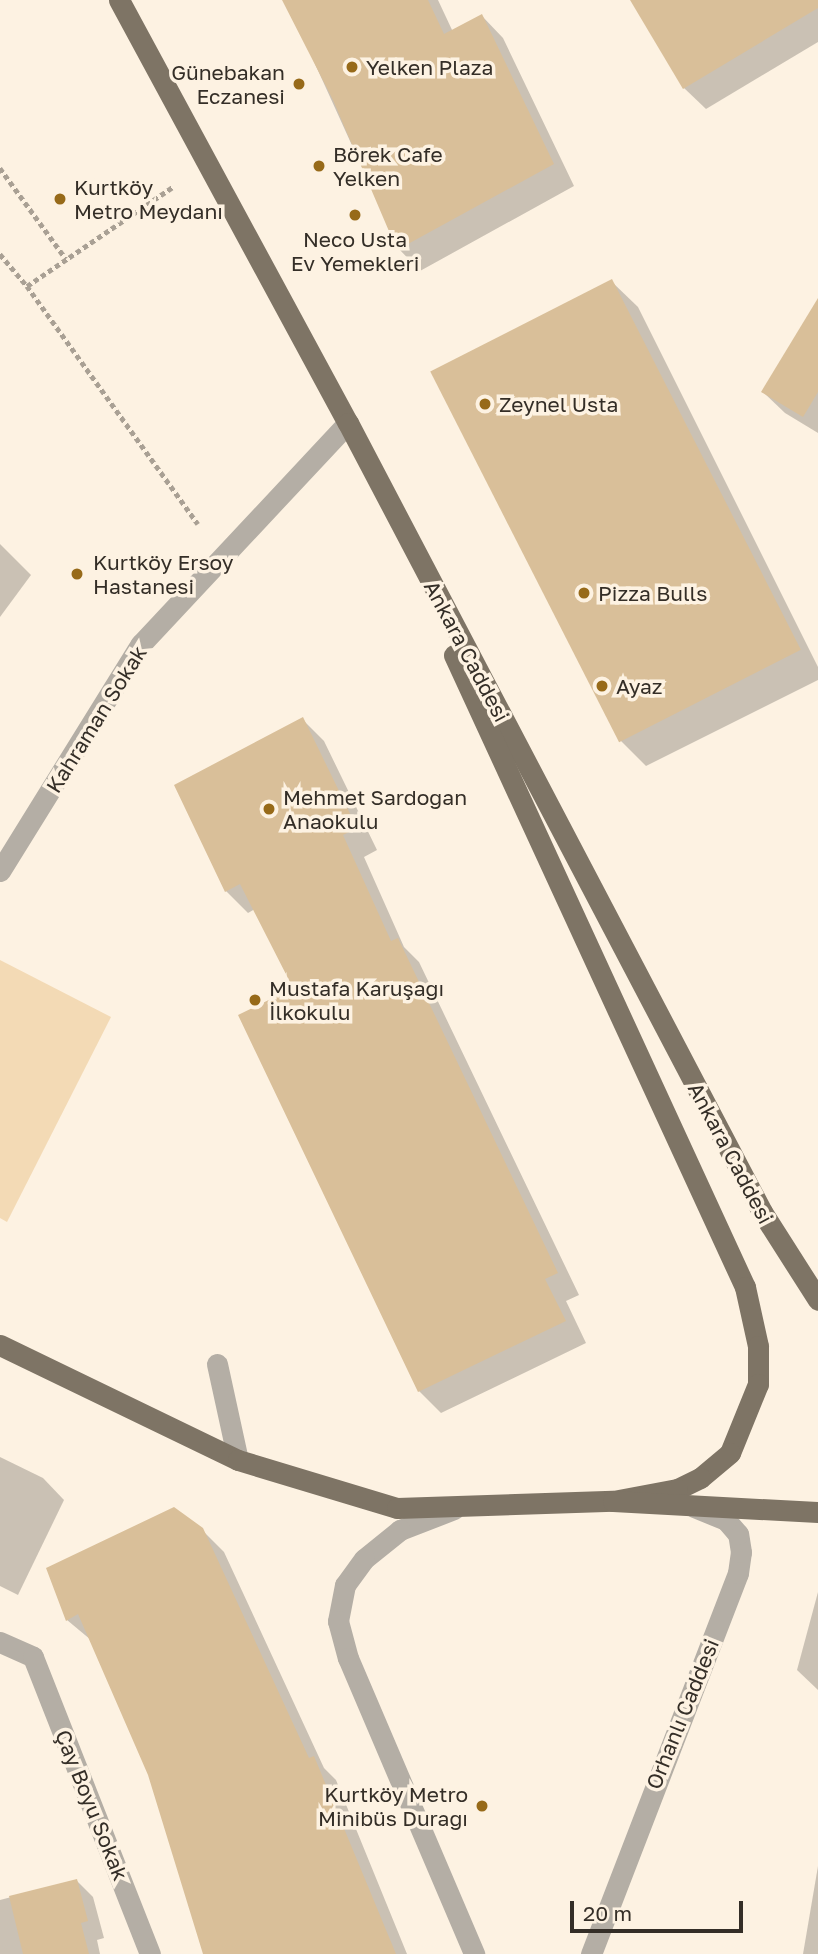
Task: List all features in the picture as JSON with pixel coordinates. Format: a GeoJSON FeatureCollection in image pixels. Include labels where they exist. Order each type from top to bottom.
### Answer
{"type":"FeatureCollection","features":[{"type":"Feature","properties":{"kind":"main road","name":"Ankara Caddesi"},"geometry":{"type":"LineString","coordinates":[[120,0],[348,423],[762,1212],[818,1300]]}},
{"type":"Feature","properties":{"kind":"main road"},"geometry":{"type":"LineString","coordinates":[[348,423],[745,1287],[758,1346],[758,1384],[730,1453],[700,1478],[677,1489],[613,1501]]}},
{"type":"Feature","properties":{"kind":"main road"},"geometry":{"type":"LineString","coordinates":[[0,1345],[238,1460],[397,1508],[454,1509],[613,1501],[818,1512]]}},
{"type":"Feature","properties":{"kind":"street","name":"Kahraman Sokak"},"geometry":{"type":"LineString","coordinates":[[0,871],[141,645],[348,423]]}},
{"type":"Feature","properties":{"kind":"street"},"geometry":{"type":"LineString","coordinates":[[217,1364],[238,1460]]}},
{"type":"Feature","properties":{"kind":"street","name":"Orhanlı Caddesi"},"geometry":{"type":"LineString","coordinates":[[591,1954],[738,1573],[741,1552],[738,1534],[726,1520],[681,1504]]}},
{"type":"Feature","properties":{"kind":"street"},"geometry":{"type":"LineString","coordinates":[[454,1509],[400,1530],[364,1559],[345,1585],[338,1621],[348,1658],[474,1954]]}},
{"type":"Feature","properties":{"kind":"street","name":"Çay Boyu Sokak"},"geometry":{"type":"LineString","coordinates":[[0,1642],[33,1657],[150,1954]]}},
{"type":"Feature","properties":{"kind":"path"},"geometry":{"type":"LineString","coordinates":[[27,286],[208,163]]}},
{"type":"Feature","properties":{"kind":"path"},"geometry":{"type":"LineString","coordinates":[[0,168],[66,259]]}},
{"type":"Feature","properties":{"kind":"path"},"geometry":{"type":"LineString","coordinates":[[0,254],[27,286],[222,558]]}},
{"type":"Feature","properties":{"kind":"shaded area"},"geometry":{"type":"Polygon","coordinates":[[[0,960],[111,1017],[7,1222],[0,1218],[0,960]]]}},
{"type":"Feature","properties":{"kind":"building"},"geometry":{"type":"Polygon","coordinates":[[[282,0],[428,0],[444,34],[482,14],[554,164],[397,250],[333,100],[282,0]]]}},
{"type":"Feature","properties":{"kind":"building"},"geometry":{"type":"Polygon","coordinates":[[[630,0],[818,0],[818,8],[683,89],[630,0]]]}},
{"type":"Feature","properties":{"kind":"building"},"geometry":{"type":"Polygon","coordinates":[[[612,279],[801,650],[619,742],[430,372],[612,279]]]}},
{"type":"Feature","properties":{"kind":"building"},"geometry":{"type":"Polygon","coordinates":[[[818,298],[818,392],[803,417],[761,392],[818,298]]]}},
{"type":"Feature","properties":{"kind":"building"},"geometry":{"type":"Polygon","coordinates":[[[303,717],[357,828],[343,835],[391,941],[398,938],[558,1273],[545,1279],[566,1321],[418,1392],[238,1015],[293,988],[240,884],[225,892],[174,785],[303,717]]]}},
{"type":"Feature","properties":{"kind":"building"},"geometry":{"type":"Polygon","coordinates":[[[174,1507],[203,1528],[309,1758],[314,1756],[396,1954],[203,1954],[148,1775],[78,1614],[66,1621],[46,1568],[174,1507]]]}},
{"type":"Feature","properties":{"kind":"building"},"geometry":{"type":"Polygon","coordinates":[[[77,1879],[88,1921],[81,1923],[89,1954],[23,1954],[9,1896],[77,1879]]]}},
{"type":"Feature","properties":{"kind":"place","name":"Yelken Plaza"},"geometry":{"type":"Point","coordinates":[352,67]}},
{"type":"Feature","properties":{"kind":"place","name":"Günebakan Eczanesi"},"geometry":{"type":"Point","coordinates":[299,84]}},
{"type":"Feature","properties":{"kind":"place","name":"Börek Cafe Yelken"},"geometry":{"type":"Point","coordinates":[319,166]}},
{"type":"Feature","properties":{"kind":"place","name":"Kurtköy Metro Meydanı"},"geometry":{"type":"Point","coordinates":[60,199]}},
{"type":"Feature","properties":{"kind":"place","name":"Neco Usta Ev Yemekleri"},"geometry":{"type":"Point","coordinates":[355,215]}},
{"type":"Feature","properties":{"kind":"place","name":"Zeynel Usta"},"geometry":{"type":"Point","coordinates":[485,404]}},
{"type":"Feature","properties":{"kind":"place","name":"Kurtköy Ersoy Hastanesi"},"geometry":{"type":"Point","coordinates":[77,574]}},
{"type":"Feature","properties":{"kind":"place","name":"Pizza Bulls"},"geometry":{"type":"Point","coordinates":[584,593]}},
{"type":"Feature","properties":{"kind":"place","name":"Ayaz"},"geometry":{"type":"Point","coordinates":[602,686]}},
{"type":"Feature","properties":{"kind":"place","name":"Mehmet Sardoğan Anaokulu"},"geometry":{"type":"Point","coordinates":[269,809]}},
{"type":"Feature","properties":{"kind":"place","name":"Mustafa Karuşağı İlkokulu"},"geometry":{"type":"Point","coordinates":[255,1000]}},
{"type":"Feature","properties":{"kind":"place","name":"Kurtköy Metro Minibüs Durağı"},"geometry":{"type":"Point","coordinates":[482,1806]}}]}
